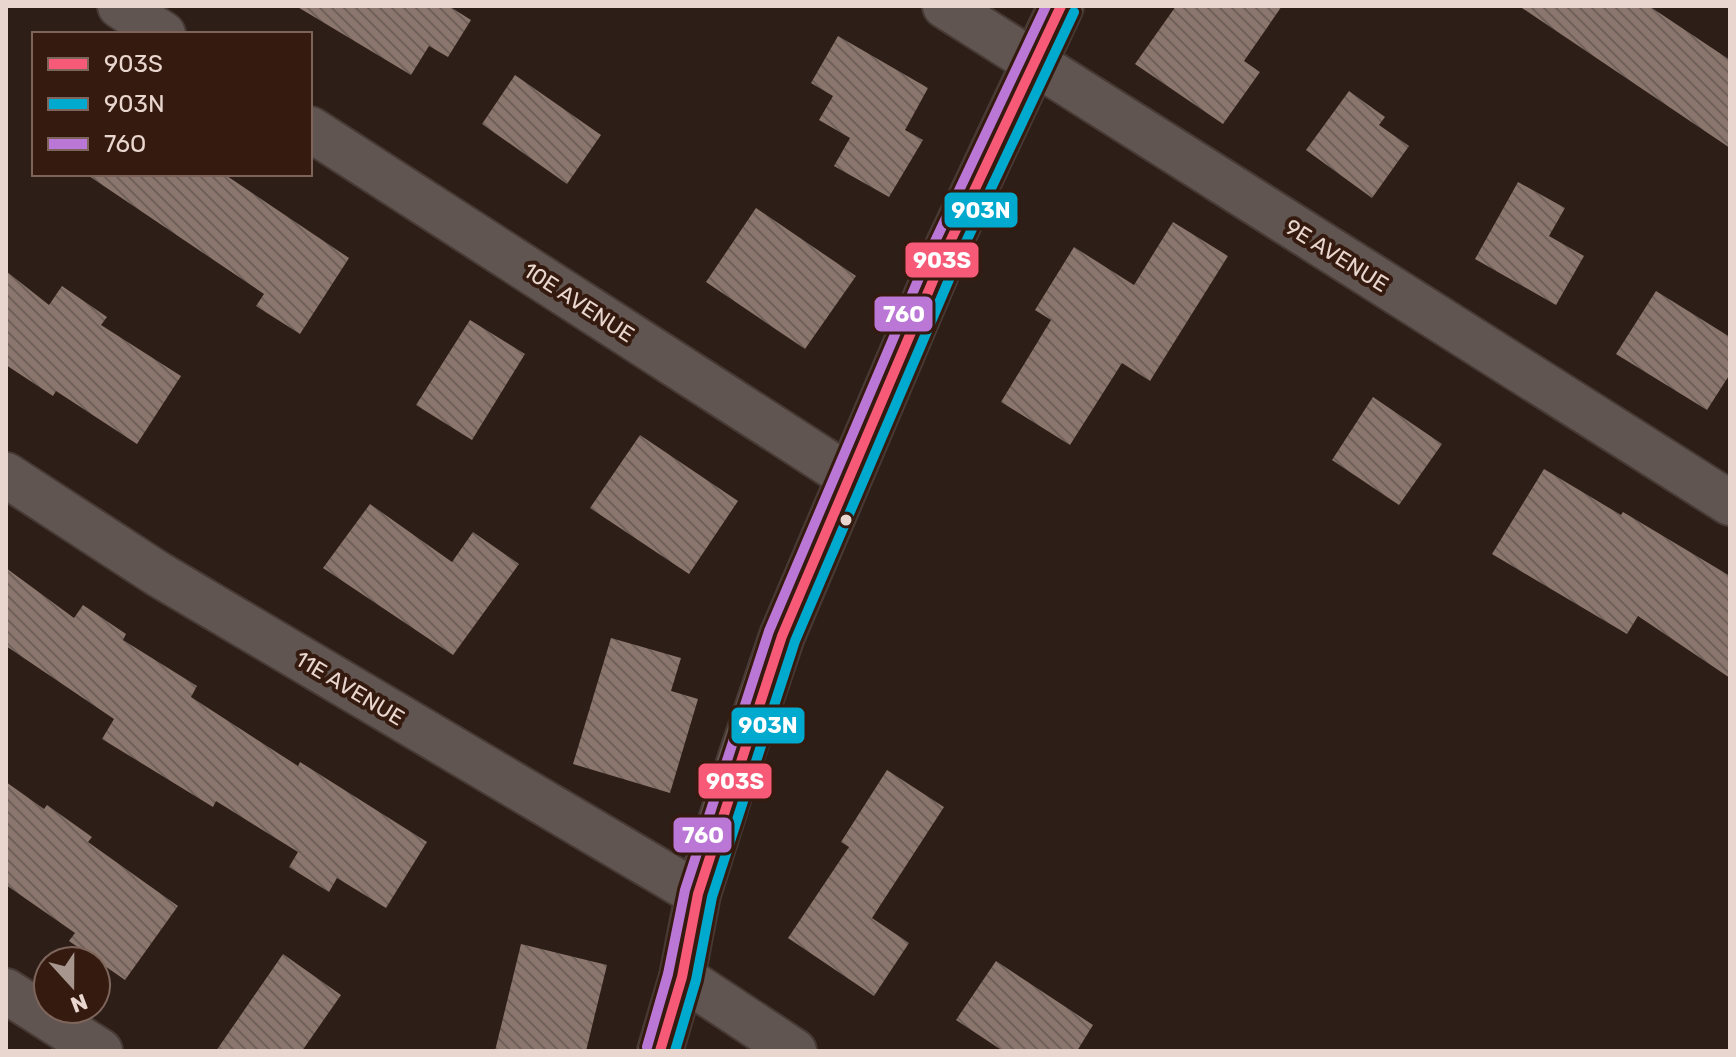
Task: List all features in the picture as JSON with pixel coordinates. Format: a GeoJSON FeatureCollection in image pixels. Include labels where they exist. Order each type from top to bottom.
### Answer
{"type":"FeatureCollection","features":[{"type":"Feature","properties":{"kind":"street"},"geometry":{"type":"LineString","coordinates":[[120,6],[160,32]]}},
{"type":"Feature","properties":{"kind":"street","name":"9E AVENUE"},"geometry":{"type":"LineString","coordinates":[[945,6],[1730,503]]}},
{"type":"Feature","properties":{"kind":"street"},"geometry":{"type":"LineString","coordinates":[[660,1051],[682,977],[698,894],[782,636],[943,257],[1061,6]]}},
{"type":"Feature","properties":{"kind":"street","name":"10E AVENUE"},"geometry":{"type":"LineString","coordinates":[[312,130],[848,476]]}},
{"type":"Feature","properties":{"kind":"street","name":"11E AVENUE"},"geometry":{"type":"LineString","coordinates":[[6,475],[158,574],[698,894]]}},
{"type":"Feature","properties":{"kind":"street"},"geometry":{"type":"LineString","coordinates":[[682,977],[794,1051]]}},
{"type":"Feature","properties":{"kind":"street"},"geometry":{"type":"LineString","coordinates":[[6,991],[100,1051]]}},
{"type":"Feature","properties":{"kind":"building"},"geometry":{"type":"Polygon","coordinates":[[[296,6],[453,6],[471,20],[448,57],[429,46],[411,75],[296,6]]]}},
{"type":"Feature","properties":{"kind":"building"},"geometry":{"type":"Polygon","coordinates":[[[1176,6],[1282,6],[1244,61],[1260,72],[1223,124],[1135,64],[1176,6]]]}},
{"type":"Feature","properties":{"kind":"building"},"geometry":{"type":"Polygon","coordinates":[[[1519,6],[1649,6],[1730,60],[1730,148],[1519,6]]]}},
{"type":"Feature","properties":{"kind":"building"},"geometry":{"type":"Polygon","coordinates":[[[838,36],[928,88],[905,130],[923,140],[889,197],[834,166],[850,138],[819,120],[833,96],[811,83],[838,36]]]}},
{"type":"Feature","properties":{"kind":"building"},"geometry":{"type":"Polygon","coordinates":[[[515,75],[601,135],[567,184],[482,124],[515,75]]]}},
{"type":"Feature","properties":{"kind":"building"},"geometry":{"type":"Polygon","coordinates":[[[1349,91],[1385,117],[1379,125],[1409,146],[1372,198],[1306,150],[1349,91]]]}},
{"type":"Feature","properties":{"kind":"building"},"geometry":{"type":"Polygon","coordinates":[[[89,176],[227,176],[349,258],[300,334],[256,306],[264,294],[89,176]]]}},
{"type":"Feature","properties":{"kind":"building"},"geometry":{"type":"Polygon","coordinates":[[[1518,182],[1565,208],[1549,236],[1584,256],[1556,305],[1475,259],[1518,182]]]}},
{"type":"Feature","properties":{"kind":"building"},"geometry":{"type":"Polygon","coordinates":[[[756,208],[856,276],[805,349],[706,282],[756,208]]]}},
{"type":"Feature","properties":{"kind":"building"},"geometry":{"type":"Polygon","coordinates":[[[1173,222],[1228,256],[1150,381],[1122,363],[1070,445],[1001,402],[1051,320],[1035,310],[1074,247],[1134,285],[1173,222]]]}},
{"type":"Feature","properties":{"kind":"building"},"geometry":{"type":"Polygon","coordinates":[[[6,271],[49,305],[62,286],[107,317],[101,325],[181,376],[137,444],[56,391],[53,396],[6,365],[6,271]]]}},
{"type":"Feature","properties":{"kind":"building"},"geometry":{"type":"Polygon","coordinates":[[[1656,291],[1730,337],[1730,374],[1707,410],[1616,354],[1656,291]]]}},
{"type":"Feature","properties":{"kind":"building"},"geometry":{"type":"Polygon","coordinates":[[[470,320],[525,354],[472,440],[416,405],[470,320]]]}},
{"type":"Feature","properties":{"kind":"building"},"geometry":{"type":"Polygon","coordinates":[[[1373,397],[1442,444],[1399,505],[1332,460],[1373,397]]]}},
{"type":"Feature","properties":{"kind":"building"},"geometry":{"type":"Polygon","coordinates":[[[640,435],[738,501],[689,574],[590,508],[640,435]]]}},
{"type":"Feature","properties":{"kind":"building"},"geometry":{"type":"Polygon","coordinates":[[[1544,469],[1730,576],[1730,678],[1638,616],[1627,634],[1492,554],[1544,469]]]}},
{"type":"Feature","properties":{"kind":"building"},"geometry":{"type":"Polygon","coordinates":[[[370,504],[452,562],[473,532],[519,564],[453,655],[323,568],[370,504]]]}},
{"type":"Feature","properties":{"kind":"building"},"geometry":{"type":"Polygon","coordinates":[[[6,568],[74,618],[83,605],[126,634],[123,640],[197,686],[191,697],[298,766],[300,762],[427,842],[386,908],[337,878],[329,892],[289,867],[298,852],[216,801],[213,807],[102,739],[114,719],[6,646],[6,568]]]}},
{"type":"Feature","properties":{"kind":"building"},"geometry":{"type":"Polygon","coordinates":[[[611,638],[681,658],[671,691],[698,699],[670,793],[573,764],[611,638]]]}},
{"type":"Feature","properties":{"kind":"building"},"geometry":{"type":"Polygon","coordinates":[[[887,770],[944,807],[872,918],[909,943],[874,996],[788,938],[849,847],[841,842],[887,770]]]}},
{"type":"Feature","properties":{"kind":"building"},"geometry":{"type":"Polygon","coordinates":[[[6,782],[44,809],[47,805],[92,837],[88,842],[178,906],[125,980],[112,971],[112,945],[75,945],[69,941],[75,933],[6,885],[6,782]]]}},
{"type":"Feature","properties":{"kind":"building"},"geometry":{"type":"Polygon","coordinates":[[[521,944],[607,965],[586,1051],[495,1051],[521,944]]]}},
{"type":"Feature","properties":{"kind":"building"},"geometry":{"type":"Polygon","coordinates":[[[283,954],[341,995],[302,1051],[216,1051],[283,954]]]}},
{"type":"Feature","properties":{"kind":"building"},"geometry":{"type":"Polygon","coordinates":[[[996,961],[1093,1025],[1077,1051],[1003,1051],[956,1020],[996,961]]]}},
{"type":"Feature","properties":{"kind":"transit line","name":"76O"},"geometry":{"type":"LineString","coordinates":[[647,1047],[668,974],[685,890],[769,631],[930,252],[1046,6]]}},
{"type":"Feature","properties":{"kind":"transit line","name":"903S"},"geometry":{"type":"LineString","coordinates":[[660,1051],[682,977],[698,894],[782,636],[943,257],[1061,6]]}},
{"type":"Feature","properties":{"kind":"transit line","name":"903N"},"geometry":{"type":"LineString","coordinates":[[675,1051],[696,980],[712,897],[795,641],[956,263],[1074,12]]}}]}
